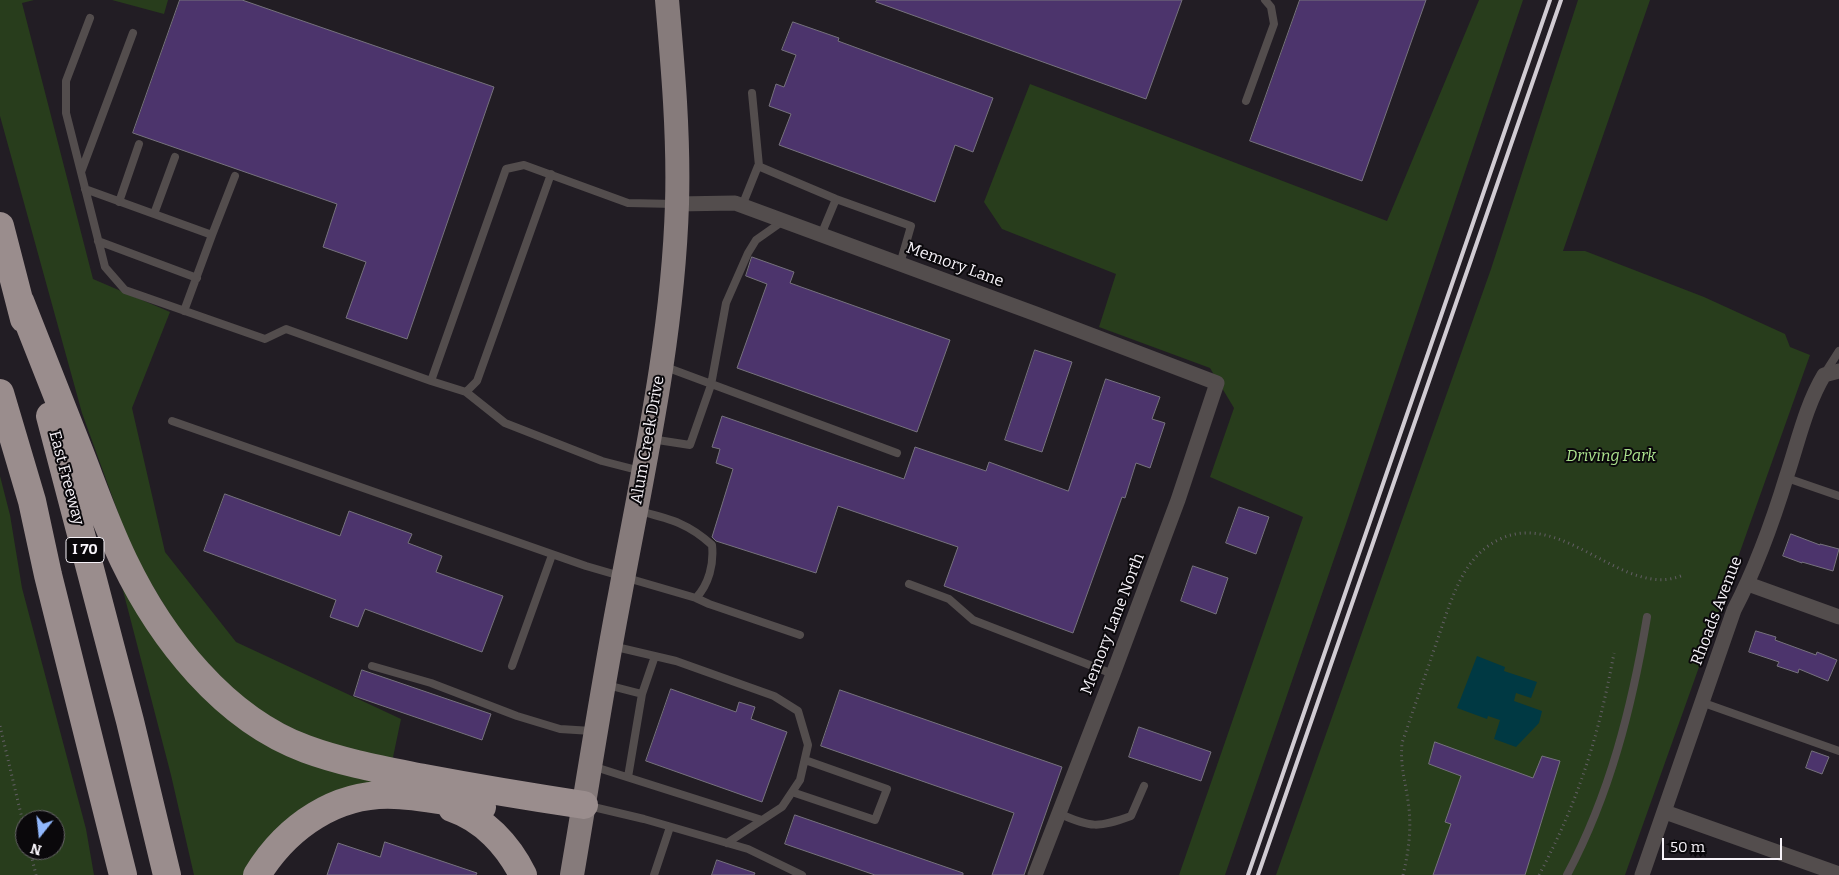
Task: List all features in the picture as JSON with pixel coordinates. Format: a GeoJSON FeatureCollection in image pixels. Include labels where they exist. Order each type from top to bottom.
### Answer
{"type":"FeatureCollection","features":[{"type":"Feature","properties":{"kind":"highway","name":"East Freeway"},"geometry":{"type":"LineString","coordinates":[[0,226],[133,730],[167,875]]}},
{"type":"Feature","properties":{"kind":"highway"},"geometry":{"type":"LineString","coordinates":[[20,301],[125,562],[164,629],[207,681],[233,707],[269,732],[305,749],[342,760],[467,786],[584,805]]}},
{"type":"Feature","properties":{"kind":"highway","name":"I 70"},"geometry":{"type":"LineString","coordinates":[[0,393],[32,501],[48,574],[123,875]]}},
{"type":"Feature","properties":{"kind":"highway"},"geometry":{"type":"LineString","coordinates":[[258,875],[269,856],[285,839],[325,809],[346,800],[395,794],[559,820],[584,805]]}},
{"type":"Feature","properties":{"kind":"highway"},"geometry":{"type":"LineString","coordinates":[[420,797],[464,812],[484,825],[500,841],[523,875]]}},
{"type":"Feature","properties":{"kind":"main road","name":"Alum Creek Drive"},"geometry":{"type":"LineString","coordinates":[[572,875],[623,576],[650,439],[662,366],[673,264],[677,204],[675,88],[667,0]]}},
{"type":"Feature","properties":{"kind":"street","name":"Memory Lane"},"geometry":{"type":"LineString","coordinates":[[677,204],[736,203],[1217,383]]}},
{"type":"Feature","properties":{"kind":"street","name":"Rhoads Avenue"},"geometry":{"type":"LineString","coordinates":[[1642,875],[1734,610],[1748,584],[1787,478],[1816,389],[1834,372]]}},
{"type":"Feature","properties":{"kind":"street","name":"Memory Lane North"},"geometry":{"type":"LineString","coordinates":[[1036,875],[1178,500],[1217,383]]}},
{"type":"Feature","properties":{"kind":"street"},"geometry":{"type":"LineString","coordinates":[[1748,584],[1839,617]]}},
{"type":"Feature","properties":{"kind":"street"},"geometry":{"type":"LineString","coordinates":[[1665,812],[1839,874]]}},
{"type":"Feature","properties":{"kind":"lane"},"geometry":{"type":"LineString","coordinates":[[1246,101],[1274,24],[1271,7],[1265,0]]}},
{"type":"Feature","properties":{"kind":"lane"},"geometry":{"type":"LineString","coordinates":[[90,18],[66,81],[66,113],[105,267],[125,290],[265,339],[286,329],[466,392],[505,423],[602,461],[643,472]]}},
{"type":"Feature","properties":{"kind":"lane"},"geometry":{"type":"LineString","coordinates":[[81,172],[133,33]]}},
{"type":"Feature","properties":{"kind":"lane"},"geometry":{"type":"LineString","coordinates":[[742,206],[759,166],[752,94]]}},
{"type":"Feature","properties":{"kind":"lane"},"geometry":{"type":"LineString","coordinates":[[119,202],[139,144]]}},
{"type":"Feature","properties":{"kind":"lane"},"geometry":{"type":"LineString","coordinates":[[154,214],[175,156]]}},
{"type":"Feature","properties":{"kind":"lane"},"geometry":{"type":"LineString","coordinates":[[431,381],[506,169],[524,165],[628,203],[677,204]]}},
{"type":"Feature","properties":{"kind":"lane"},"geometry":{"type":"LineString","coordinates":[[759,166],[836,199],[910,226],[900,264]]}},
{"type":"Feature","properties":{"kind":"lane"},"geometry":{"type":"LineString","coordinates":[[466,392],[477,381],[551,174]]}},
{"type":"Feature","properties":{"kind":"lane"},"geometry":{"type":"LineString","coordinates":[[184,311],[235,176]]}},
{"type":"Feature","properties":{"kind":"lane"},"geometry":{"type":"LineString","coordinates":[[86,189],[212,235]]}},
{"type":"Feature","properties":{"kind":"lane"},"geometry":{"type":"LineString","coordinates":[[821,235],[836,199]]}},
{"type":"Feature","properties":{"kind":"lane"},"geometry":{"type":"LineString","coordinates":[[650,439],[690,445],[711,385],[726,303],[748,253],[756,240],[784,221]]}},
{"type":"Feature","properties":{"kind":"lane"},"geometry":{"type":"LineString","coordinates":[[98,241],[197,278]]}},
{"type":"Feature","properties":{"kind":"lane"},"geometry":{"type":"LineString","coordinates":[[1834,372],[1839,351]]}},
{"type":"Feature","properties":{"kind":"lane"},"geometry":{"type":"LineString","coordinates":[[662,366],[897,453]]}},
{"type":"Feature","properties":{"kind":"lane"},"geometry":{"type":"LineString","coordinates":[[172,421],[552,554],[696,598],[800,634]]}},
{"type":"Feature","properties":{"kind":"lane"},"geometry":{"type":"LineString","coordinates":[[1787,478],[1839,496]]}},
{"type":"Feature","properties":{"kind":"lane"},"geometry":{"type":"LineString","coordinates":[[636,511],[675,520],[692,529],[712,545],[711,570],[696,598]]}},
{"type":"Feature","properties":{"kind":"lane"},"geometry":{"type":"LineString","coordinates":[[512,666],[552,554]]}},
{"type":"Feature","properties":{"kind":"lane"},"geometry":{"type":"LineString","coordinates":[[909,584],[949,599],[973,620],[1113,674]]}},
{"type":"Feature","properties":{"kind":"lane"},"geometry":{"type":"LineString","coordinates":[[1567,875],[1589,832],[1614,765],[1638,669],[1647,617]]}},
{"type":"Feature","properties":{"kind":"lane"},"geometry":{"type":"LineString","coordinates":[[611,645],[676,662],[774,696],[798,711],[808,745],[800,780],[782,807],[727,843]]}},
{"type":"Feature","properties":{"kind":"lane"},"geometry":{"type":"LineString","coordinates":[[628,777],[642,694],[655,656]]}},
{"type":"Feature","properties":{"kind":"lane"},"geometry":{"type":"LineString","coordinates":[[372,666],[431,683],[517,716],[560,730],[597,732]]}},
{"type":"Feature","properties":{"kind":"lane"},"geometry":{"type":"LineString","coordinates":[[604,685],[642,694]]}},
{"type":"Feature","properties":{"kind":"lane"},"geometry":{"type":"LineString","coordinates":[[1702,702],[1839,751]]}},
{"type":"Feature","properties":{"kind":"lane"},"geometry":{"type":"LineString","coordinates":[[792,792],[875,820],[887,789],[805,760]]}},
{"type":"Feature","properties":{"kind":"lane"},"geometry":{"type":"LineString","coordinates":[[591,765],[762,820]]}},
{"type":"Feature","properties":{"kind":"lane"},"geometry":{"type":"LineString","coordinates":[[1058,813],[1080,823],[1106,825],[1131,816],[1144,786]]}},
{"type":"Feature","properties":{"kind":"lane"},"geometry":{"type":"LineString","coordinates":[[584,805],[748,849],[802,875]]}},
{"type":"Feature","properties":{"kind":"lane"},"geometry":{"type":"LineString","coordinates":[[654,875],[670,827]]}},
{"type":"Feature","properties":{"kind":"path"},"geometry":{"type":"LineString","coordinates":[[1403,875],[1408,855],[1411,828],[1401,760],[1402,743],[1454,592],[1467,565],[1493,542],[1508,535],[1526,532],[1562,539],[1620,568],[1640,575],[1658,579],[1673,579],[1683,575]]}},
{"type":"Feature","properties":{"kind":"path"},"geometry":{"type":"LineString","coordinates":[[1539,875],[1561,833],[1587,766],[1604,705],[1614,652]]}},
{"type":"Feature","properties":{"kind":"path"},"geometry":{"type":"LineString","coordinates":[[0,726],[20,810]]}},
{"type":"Feature","properties":{"kind":"path"},"geometry":{"type":"LineString","coordinates":[[32,860],[36,875]]}},
{"type":"Feature","properties":{"kind":"green space"},"geometry":{"type":"Polygon","coordinates":[[[0,0],[34,0],[22,3],[93,279],[170,312],[132,408],[165,552],[236,642],[401,719],[392,762],[331,749],[248,705],[185,639],[133,554],[82,413],[0,116],[0,0]]]}},
{"type":"Feature","properties":{"kind":"green space"},"geometry":{"type":"Polygon","coordinates":[[[112,0],[168,0],[164,14],[112,0]]]}},
{"type":"Feature","properties":{"kind":"green space"},"geometry":{"type":"Polygon","coordinates":[[[1479,0],[1523,0],[1345,527],[1225,875],[1179,875],[1303,517],[1210,477],[1234,408],[1210,368],[1099,327],[1116,274],[1002,229],[984,202],[1030,84],[1387,221],[1479,0]]]}},
{"type":"Feature","properties":{"kind":"green space","name":"Driving Park"},"geometry":{"type":"Polygon","coordinates":[[[1578,0],[1650,0],[1563,251],[1585,251],[1704,297],[1785,334],[1790,347],[1810,355],[1625,875],[1276,875],[1491,269],[1578,0]]]}},
{"type":"Feature","properties":{"kind":"green space"},"geometry":{"type":"Polygon","coordinates":[[[0,476],[10,515],[22,588],[86,829],[94,875],[0,875],[0,476]]]}},
{"type":"Feature","properties":{"kind":"green space"},"geometry":{"type":"Polygon","coordinates":[[[120,579],[213,700],[387,781],[369,789],[249,875],[194,875],[171,775],[120,579]]]}},
{"type":"Feature","properties":{"kind":"water"},"geometry":{"type":"Polygon","coordinates":[[[1477,656],[1505,667],[1504,671],[1537,682],[1531,698],[1516,693],[1514,701],[1542,711],[1539,723],[1516,747],[1494,739],[1500,720],[1488,716],[1487,719],[1457,708],[1477,656]]]}},
{"type":"Feature","properties":{"kind":"building"},"geometry":{"type":"Polygon","coordinates":[[[180,0],[242,0],[494,87],[407,339],[346,318],[366,262],[323,247],[337,204],[133,133],[180,0]]]}},
{"type":"Feature","properties":{"kind":"building"},"geometry":{"type":"Polygon","coordinates":[[[877,0],[1182,0],[1146,99],[876,2],[877,0]]]}},
{"type":"Feature","properties":{"kind":"building"},"geometry":{"type":"Polygon","coordinates":[[[1300,0],[1426,0],[1362,181],[1250,141],[1300,0]]]}},
{"type":"Feature","properties":{"kind":"building"},"geometry":{"type":"Polygon","coordinates":[[[793,22],[839,38],[838,41],[993,98],[973,152],[955,145],[935,202],[779,145],[791,114],[769,106],[776,84],[784,87],[796,55],[782,50],[793,22]]]}},
{"type":"Feature","properties":{"kind":"building"},"geometry":{"type":"Polygon","coordinates":[[[752,257],[794,272],[790,283],[950,340],[917,432],[737,368],[767,284],[746,276],[752,257]]]}},
{"type":"Feature","properties":{"kind":"building"},"geometry":{"type":"Polygon","coordinates":[[[1035,350],[1072,362],[1042,452],[1005,440],[1035,350]]]}},
{"type":"Feature","properties":{"kind":"building"},"geometry":{"type":"Polygon","coordinates":[[[1106,379],[1160,397],[1152,419],[1165,423],[1150,468],[1136,463],[1125,498],[1122,497],[1073,633],[944,586],[958,547],[838,506],[816,573],[716,541],[712,537],[733,469],[716,463],[720,449],[712,447],[722,416],[904,479],[915,447],[986,471],[989,462],[1068,491],[1106,379]]]}},
{"type":"Feature","properties":{"kind":"building"},"geometry":{"type":"Polygon","coordinates":[[[225,494],[340,536],[349,511],[412,534],[408,543],[442,556],[436,572],[503,596],[482,652],[365,609],[358,627],[330,617],[336,600],[204,551],[225,494]]]}},
{"type":"Feature","properties":{"kind":"building"},"geometry":{"type":"Polygon","coordinates":[[[1239,507],[1269,517],[1256,554],[1226,543],[1239,507]]]}},
{"type":"Feature","properties":{"kind":"building"},"geometry":{"type":"Polygon","coordinates":[[[1791,534],[1820,545],[1839,549],[1833,571],[1783,556],[1791,534]]]}},
{"type":"Feature","properties":{"kind":"building"},"geometry":{"type":"Polygon","coordinates":[[[1193,566],[1228,578],[1216,614],[1181,601],[1193,566]]]}},
{"type":"Feature","properties":{"kind":"building"},"geometry":{"type":"Polygon","coordinates":[[[1756,631],[1776,637],[1775,640],[1816,655],[1817,652],[1837,660],[1828,681],[1799,669],[1798,673],[1777,666],[1779,662],[1749,652],[1756,631]]]}},
{"type":"Feature","properties":{"kind":"building"},"geometry":{"type":"Polygon","coordinates":[[[362,670],[491,714],[482,740],[354,696],[362,670]]]}},
{"type":"Feature","properties":{"kind":"building"},"geometry":{"type":"Polygon","coordinates":[[[671,689],[736,712],[739,702],[755,707],[751,719],[787,732],[762,802],[646,761],[671,689]]]}},
{"type":"Feature","properties":{"kind":"building"},"geometry":{"type":"Polygon","coordinates":[[[840,690],[1062,767],[1024,875],[992,875],[1014,813],[821,746],[840,690]]]}},
{"type":"Feature","properties":{"kind":"building"},"geometry":{"type":"Polygon","coordinates":[[[1139,727],[1211,752],[1201,781],[1129,757],[1139,727]]]}},
{"type":"Feature","properties":{"kind":"building"},"geometry":{"type":"Polygon","coordinates":[[[1435,742],[1533,778],[1542,756],[1560,761],[1525,875],[1433,875],[1451,824],[1445,822],[1461,776],[1429,764],[1435,742]]]}},
{"type":"Feature","properties":{"kind":"building"},"geometry":{"type":"Polygon","coordinates":[[[1812,751],[1829,757],[1822,774],[1806,768],[1812,751]]]}},
{"type":"Feature","properties":{"kind":"building"},"geometry":{"type":"Polygon","coordinates":[[[795,815],[963,873],[963,875],[875,875],[785,844],[795,815]]]}},
{"type":"Feature","properties":{"kind":"building"},"geometry":{"type":"Polygon","coordinates":[[[385,842],[477,873],[476,875],[327,875],[338,843],[380,857],[385,842]]]}},
{"type":"Feature","properties":{"kind":"building"},"geometry":{"type":"Polygon","coordinates":[[[717,860],[755,873],[754,875],[712,875],[717,860]]]}},
{"type":"Feature","properties":{"kind":"railway"},"geometry":{"type":"LineString","coordinates":[[1248,875],[1550,0]]}},
{"type":"Feature","properties":{"kind":"railway"},"geometry":{"type":"LineString","coordinates":[[1258,875],[1561,0]]}}]}
